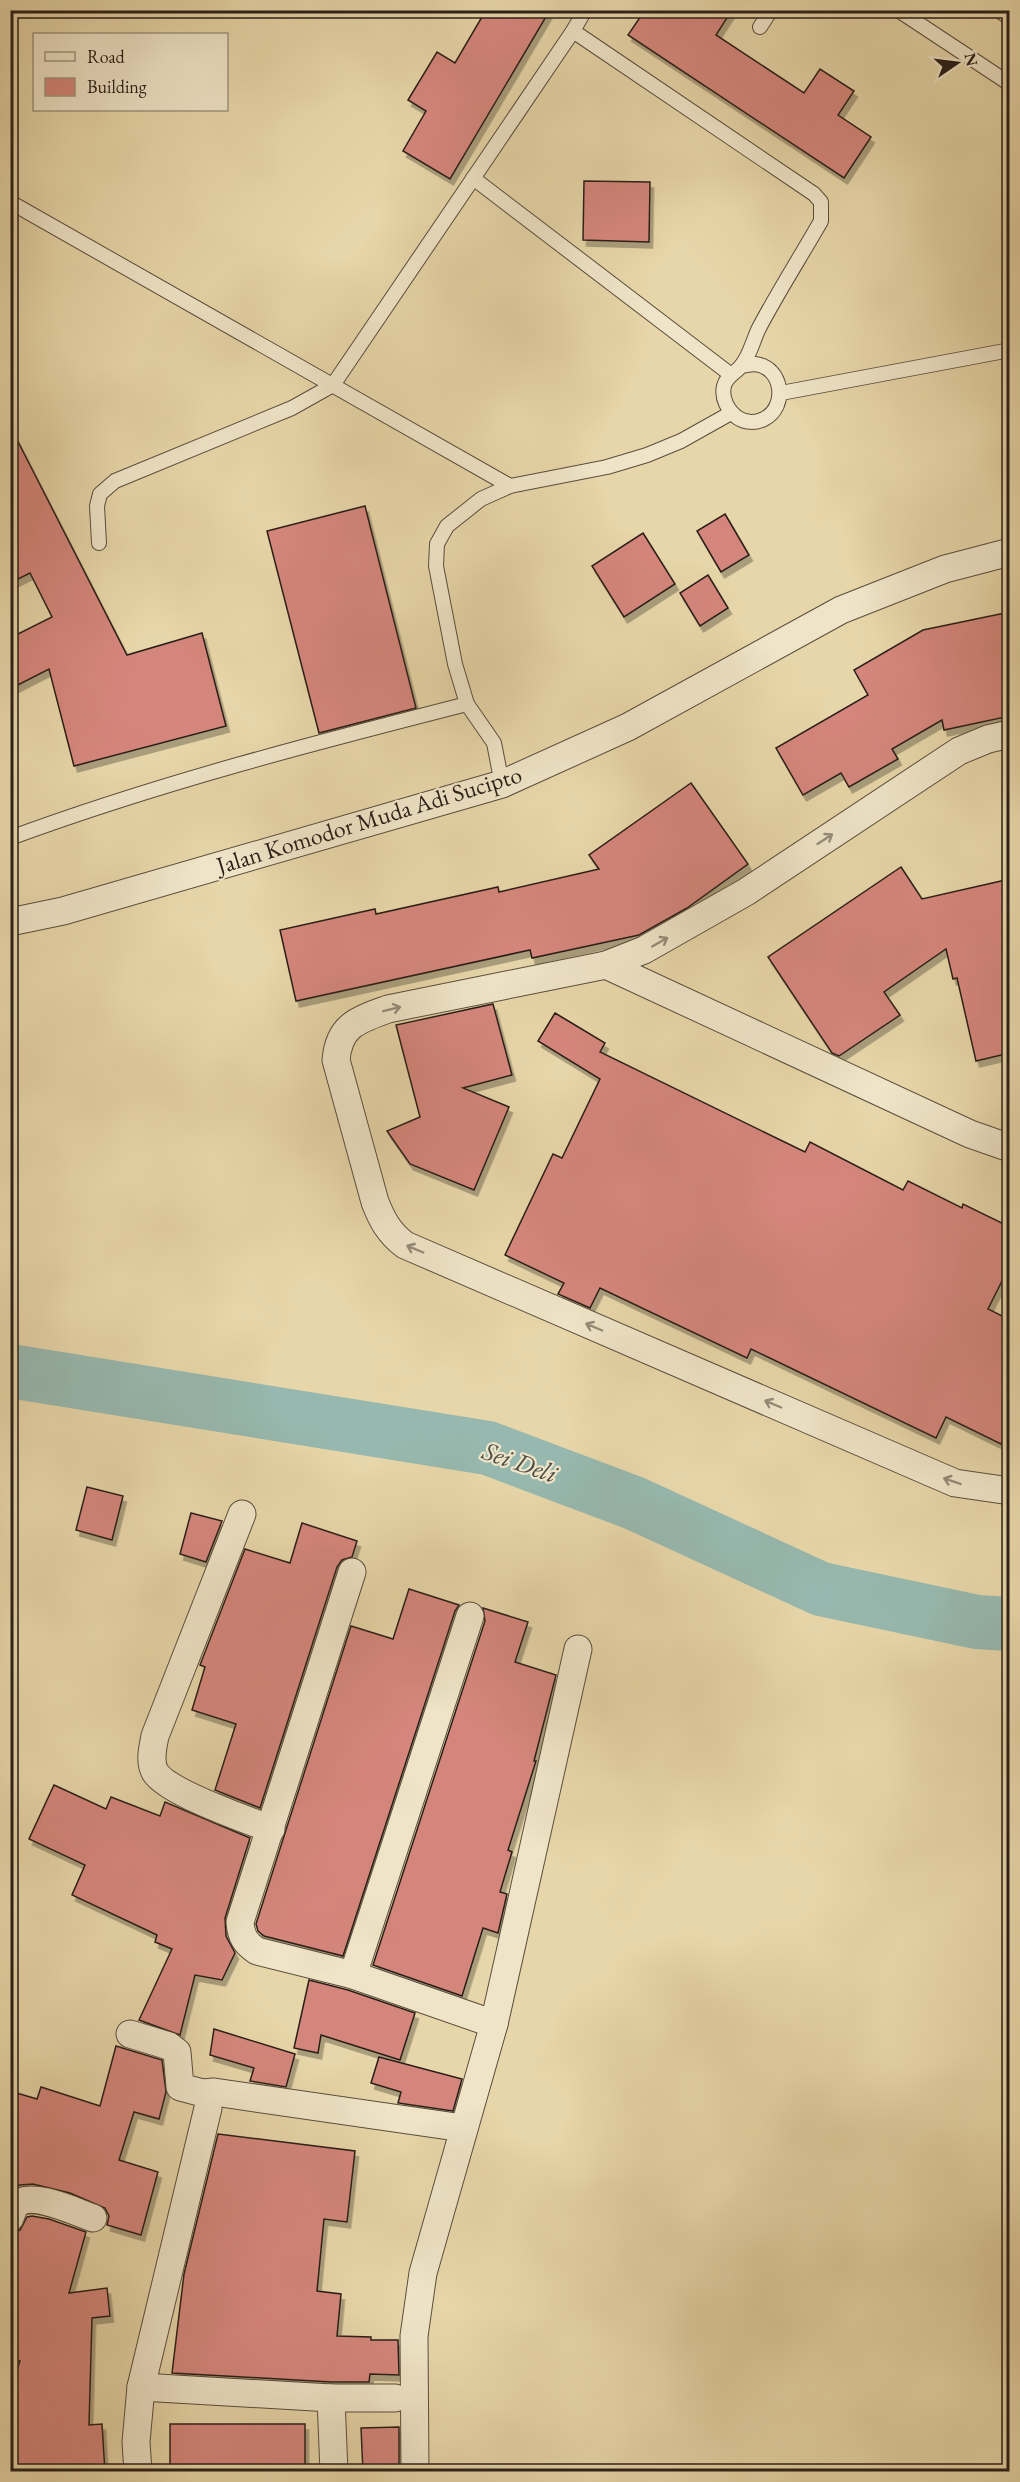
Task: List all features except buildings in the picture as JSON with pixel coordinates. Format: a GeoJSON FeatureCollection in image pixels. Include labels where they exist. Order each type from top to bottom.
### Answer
{"type":"FeatureCollection","features":[{"type":"Feature","properties":{"kind":"street","name":"Jalan Komodor Muda Adi Sucipto"},"geometry":{"type":"LineString","coordinates":[[10,922],[63,911],[502,784],[628,727],[841,610],[945,569],[1010,552]]}},
{"type":"Feature","properties":{"kind":"street"},"geometry":{"type":"LineString","coordinates":[[1010,734],[988,739],[959,751],[746,892],[644,950],[606,965],[388,1009],[368,1016],[352,1025],[341,1035],[336,1060],[375,1202],[383,1222],[405,1245],[955,1483],[1010,1491]]}},
{"type":"Feature","properties":{"kind":"street"},"geometry":{"type":"LineString","coordinates":[[606,965],[970,1134],[1010,1148]]}},
{"type":"Feature","properties":{"kind":"street"},"geometry":{"type":"LineString","coordinates":[[242,1515],[155,1736],[153,1763],[161,1780],[225,1812],[271,1829]]}},
{"type":"Feature","properties":{"kind":"street"},"geometry":{"type":"LineString","coordinates":[[352,1572],[240,1922],[243,1939],[256,1951],[353,1975],[494,2024]]}},
{"type":"Feature","properties":{"kind":"street"},"geometry":{"type":"LineString","coordinates":[[353,1975],[470,1616]]}},
{"type":"Feature","properties":{"kind":"street"},"geometry":{"type":"LineString","coordinates":[[415,2472],[404,2400],[423,2273],[494,2024],[578,1649]]}},
{"type":"Feature","properties":{"kind":"street"},"geometry":{"type":"LineString","coordinates":[[130,2034],[169,2046],[177,2052],[180,2086],[204,2093],[214,2092],[463,2128]]}},
{"type":"Feature","properties":{"kind":"street"},"geometry":{"type":"LineString","coordinates":[[138,2472],[136,2442],[141,2387],[208,2108]]}},
{"type":"Feature","properties":{"kind":"street"},"geometry":{"type":"LineString","coordinates":[[10,2218],[18,2203],[35,2198],[93,2218]]}},
{"type":"Feature","properties":{"kind":"street"},"geometry":{"type":"LineString","coordinates":[[141,2387],[404,2400]]}},
{"type":"Feature","properties":{"kind":"street"},"geometry":{"type":"LineString","coordinates":[[331,2398],[334,2472]]}},
{"type":"Feature","properties":{"kind":"lane"},"geometry":{"type":"LineString","coordinates":[[99,543],[97,506],[100,494],[115,481],[292,408],[333,385],[585,10]]}},
{"type":"Feature","properties":{"kind":"lane"},"geometry":{"type":"LineString","coordinates":[[760,27],[771,10]]}},
{"type":"Feature","properties":{"kind":"lane"},"geometry":{"type":"LineString","coordinates":[[898,10],[1010,84]]}},
{"type":"Feature","properties":{"kind":"lane"},"geometry":{"type":"LineString","coordinates":[[998,10],[1010,18]]}},
{"type":"Feature","properties":{"kind":"lane"},"geometry":{"type":"LineString","coordinates":[[573,31],[814,194],[821,202],[821,220],[736,370],[724,387],[724,401],[731,413],[741,420],[751,422],[762,420],[772,414],[781,393],[777,380],[768,369],[755,364],[736,370]]}},
{"type":"Feature","properties":{"kind":"lane"},"geometry":{"type":"LineString","coordinates":[[473,178],[736,370]]}},
{"type":"Feature","properties":{"kind":"lane"},"geometry":{"type":"LineString","coordinates":[[10,202],[510,486]]}},
{"type":"Feature","properties":{"kind":"lane"},"geometry":{"type":"LineString","coordinates":[[781,393],[1010,350]]}},
{"type":"Feature","properties":{"kind":"lane"},"geometry":{"type":"LineString","coordinates":[[502,784],[494,743],[467,704],[455,664],[436,566],[437,544],[447,526],[481,499],[510,486],[607,467],[647,455],[681,441],[731,413]]}},
{"type":"Feature","properties":{"kind":"lane"},"geometry":{"type":"LineString","coordinates":[[10,838],[85,811],[345,735],[467,704]]}},
{"type":"Feature","properties":{"kind":"waterway","name":"Sei Deli"},"geometry":{"type":"LineString","coordinates":[[10,1371],[488,1448],[634,1503],[821,1589],[977,1622],[1010,1624]]}}]}
